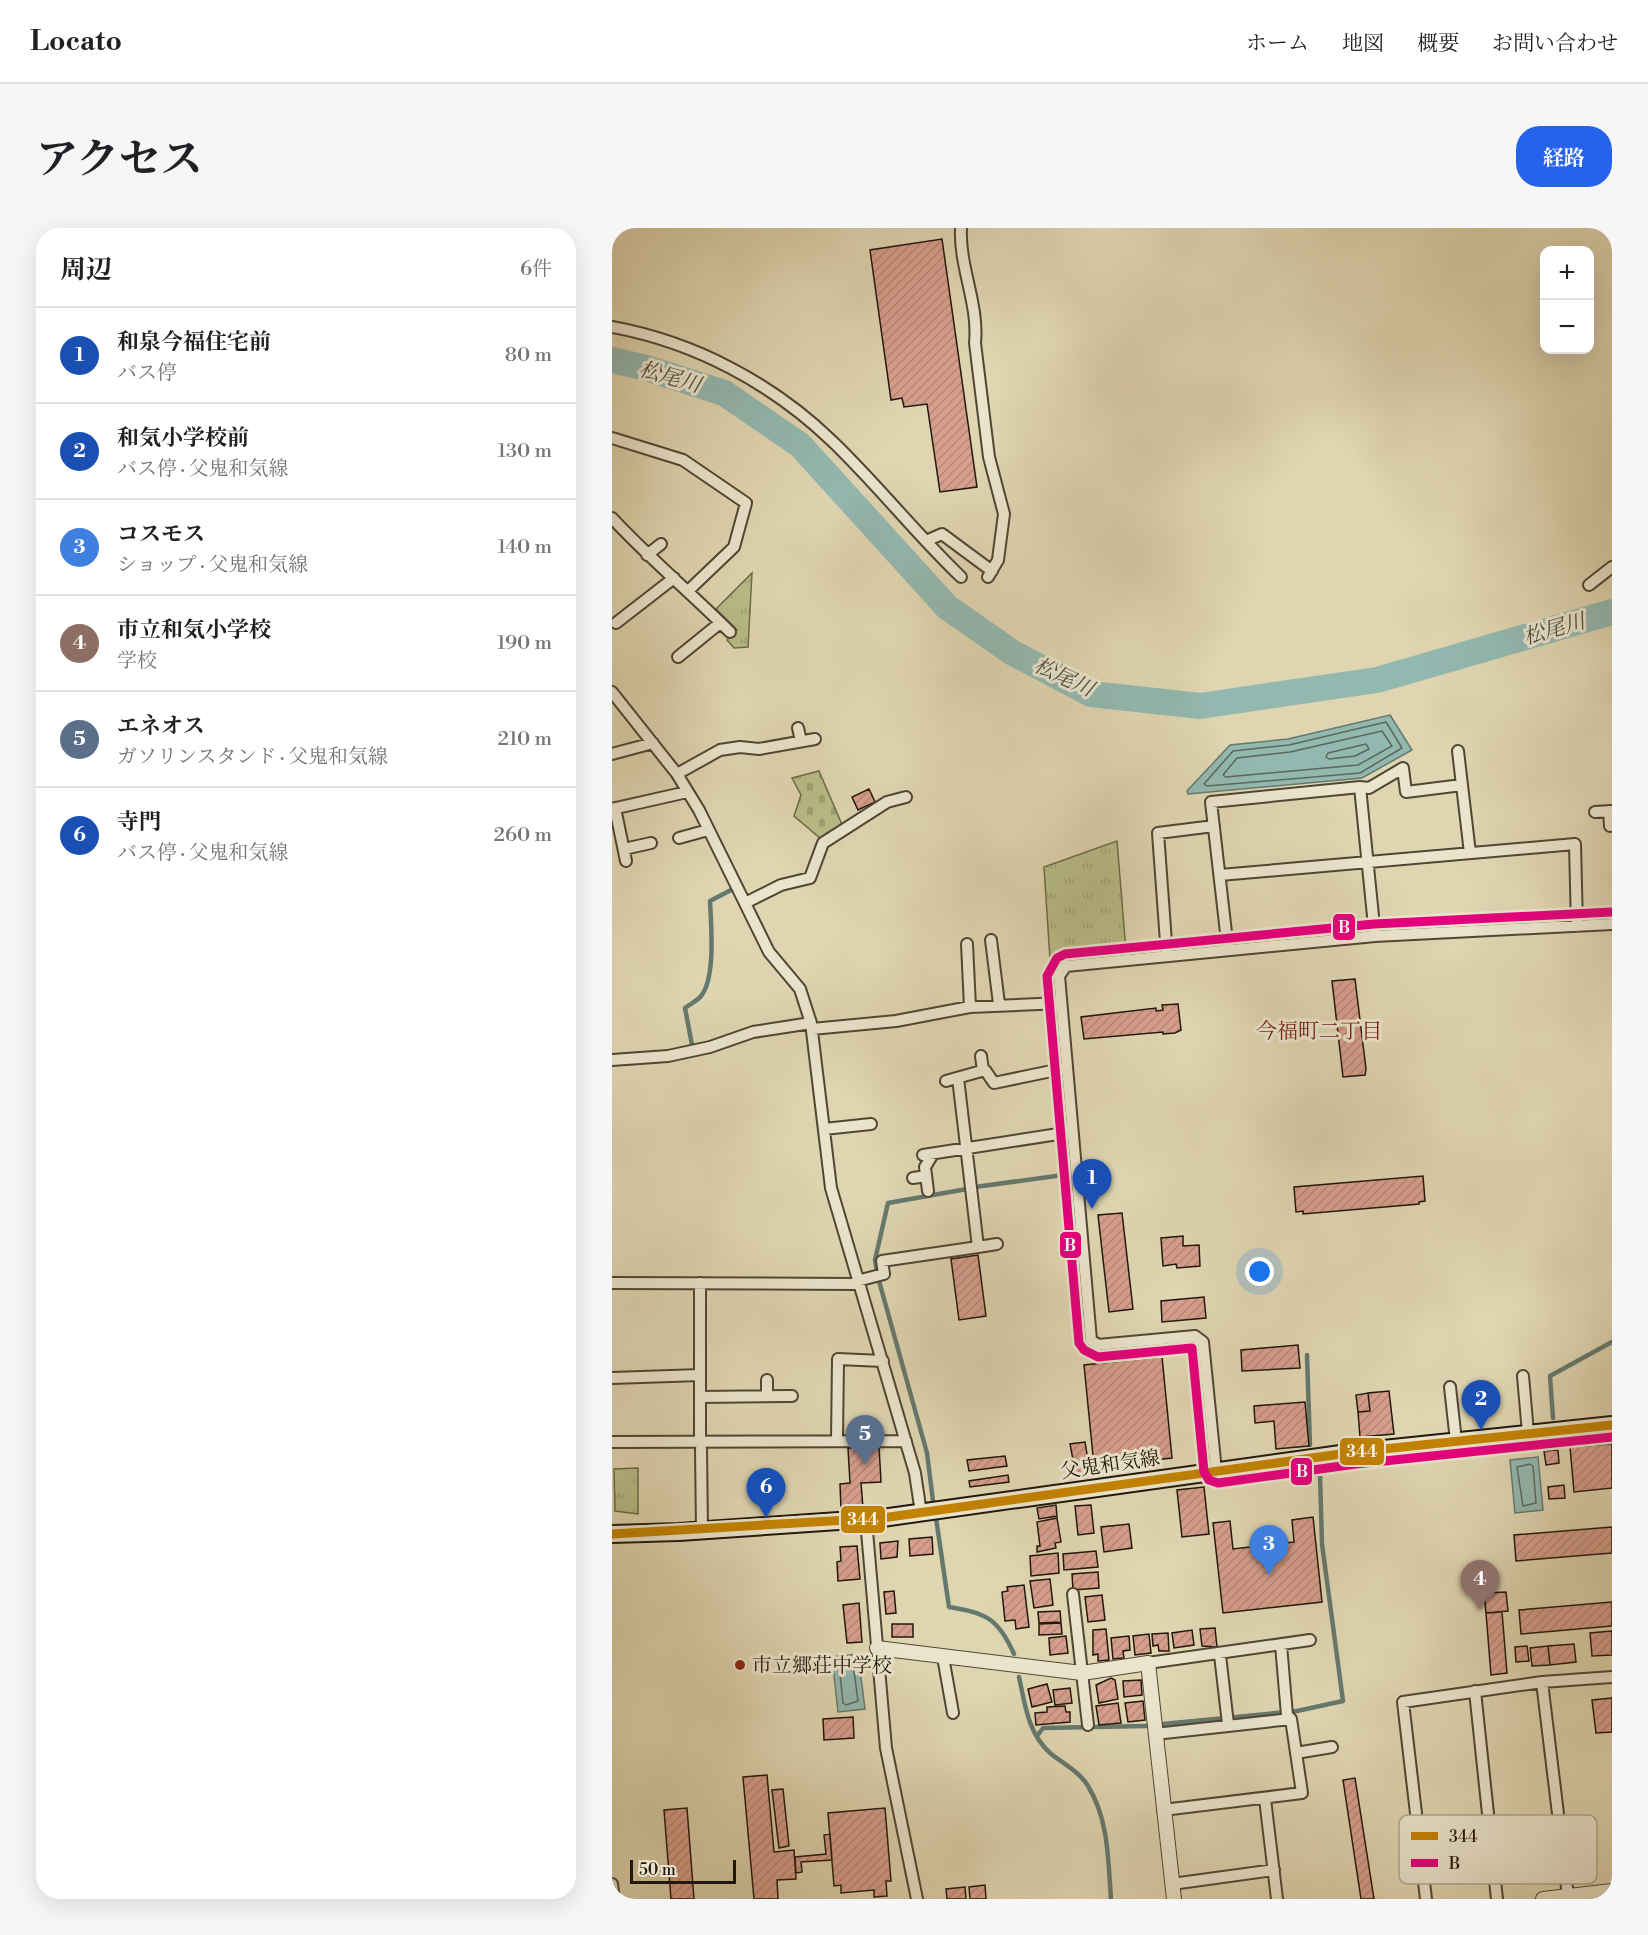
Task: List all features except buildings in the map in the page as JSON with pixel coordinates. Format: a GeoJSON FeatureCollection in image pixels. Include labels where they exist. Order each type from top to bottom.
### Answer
{"type":"FeatureCollection","features":[{"type":"Feature","properties":{"kind":"main road","name":"父鬼和気線"},"geometry":{"type":"LineString","coordinates":[[612,1534],[866,1520],[1216,1471],[1455,1441],[1612,1425]]}},
{"type":"Feature","properties":{"kind":"street"},"geometry":{"type":"LineString","coordinates":[[926,541],[942,534],[990,574],[998,560],[1004,514],[989,457],[975,343],[977,324],[960,251],[961,228]]}},
{"type":"Feature","properties":{"kind":"street"},"geometry":{"type":"LineString","coordinates":[[612,327],[638,332],[696,350],[756,383],[799,411],[832,441],[961,577]]}},
{"type":"Feature","properties":{"kind":"street"},"geometry":{"type":"LineString","coordinates":[[612,438],[683,460],[746,503],[734,547],[689,590]]}},
{"type":"Feature","properties":{"kind":"street"},"geometry":{"type":"LineString","coordinates":[[612,518],[647,555],[689,590],[730,632]]}},
{"type":"Feature","properties":{"kind":"street"},"geometry":{"type":"LineString","coordinates":[[647,555],[661,544]]}},
{"type":"Feature","properties":{"kind":"street"},"geometry":{"type":"LineString","coordinates":[[1589,585],[1612,567]]}},
{"type":"Feature","properties":{"kind":"street"},"geometry":{"type":"LineString","coordinates":[[616,623],[675,578]]}},
{"type":"Feature","properties":{"kind":"street"},"geometry":{"type":"LineString","coordinates":[[678,657],[720,622]]}},
{"type":"Feature","properties":{"kind":"street"},"geometry":{"type":"LineString","coordinates":[[612,692],[676,774],[708,830],[770,952],[800,989],[811,1026],[831,1188],[915,1473],[921,1513]]}},
{"type":"Feature","properties":{"kind":"street"},"geometry":{"type":"LineString","coordinates":[[798,728],[801,741]]}},
{"type":"Feature","properties":{"kind":"street"},"geometry":{"type":"LineString","coordinates":[[748,736],[750,748]]}},
{"type":"Feature","properties":{"kind":"street"},"geometry":{"type":"LineString","coordinates":[[676,774],[720,750],[759,749],[815,739]]}},
{"type":"Feature","properties":{"kind":"street"},"geometry":{"type":"LineString","coordinates":[[612,754],[653,743]]}},
{"type":"Feature","properties":{"kind":"street"},"geometry":{"type":"LineString","coordinates":[[1458,751],[1470,853]]}},
{"type":"Feature","properties":{"kind":"street"},"geometry":{"type":"LineString","coordinates":[[1228,950],[1211,802],[1369,788],[1403,768],[1406,792],[1462,785]]}},
{"type":"Feature","properties":{"kind":"street"},"geometry":{"type":"LineString","coordinates":[[1360,787],[1375,936]]}},
{"type":"Feature","properties":{"kind":"street"},"geometry":{"type":"LineString","coordinates":[[626,861],[614,809],[687,792]]}},
{"type":"Feature","properties":{"kind":"street"},"geometry":{"type":"LineString","coordinates":[[745,903],[781,885],[810,878],[823,843],[887,802],[906,797]]}},
{"type":"Feature","properties":{"kind":"street"},"geometry":{"type":"LineString","coordinates":[[1595,812],[1611,811],[1610,826]]}},
{"type":"Feature","properties":{"kind":"street"},"geometry":{"type":"LineString","coordinates":[[1167,956],[1158,833],[1214,826]]}},
{"type":"Feature","properties":{"kind":"street"},"geometry":{"type":"LineString","coordinates":[[679,838],[708,830]]}},
{"type":"Feature","properties":{"kind":"street"},"geometry":{"type":"LineString","coordinates":[[624,849],[651,843]]}},
{"type":"Feature","properties":{"kind":"street"},"geometry":{"type":"LineString","coordinates":[[1220,875],[1575,844],[1577,926]]}},
{"type":"Feature","properties":{"kind":"street"},"geometry":{"type":"LineString","coordinates":[[1216,1471],[1203,1342],[1195,1336],[1098,1345],[1091,1340],[1059,976],[1066,966],[1375,936],[1612,924]]}},
{"type":"Feature","properties":{"kind":"street"},"geometry":{"type":"LineString","coordinates":[[991,940],[999,1004]]}},
{"type":"Feature","properties":{"kind":"street"},"geometry":{"type":"LineString","coordinates":[[967,944],[970,1007]]}},
{"type":"Feature","properties":{"kind":"street"},"geometry":{"type":"LineString","coordinates":[[612,1060],[668,1056],[710,1047],[753,1032],[897,1021],[970,1007],[999,1004],[1061,1002]]}},
{"type":"Feature","properties":{"kind":"street"},"geometry":{"type":"LineString","coordinates":[[981,1056],[983,1071]]}},
{"type":"Feature","properties":{"kind":"street"},"geometry":{"type":"LineString","coordinates":[[946,1081],[983,1071],[993,1077],[994,1083],[1066,1068]]}},
{"type":"Feature","properties":{"kind":"street"},"geometry":{"type":"LineString","coordinates":[[958,1078],[978,1247]]}},
{"type":"Feature","properties":{"kind":"street"},"geometry":{"type":"LineString","coordinates":[[824,1129],[871,1124]]}},
{"type":"Feature","properties":{"kind":"street"},"geometry":{"type":"LineString","coordinates":[[928,1191],[925,1167],[928,1154],[968,1150],[1071,1132]]}},
{"type":"Feature","properties":{"kind":"street"},"geometry":{"type":"LineString","coordinates":[[912,1178],[926,1176]]}},
{"type":"Feature","properties":{"kind":"street"},"geometry":{"type":"LineString","coordinates":[[612,1283],[857,1282],[884,1274],[882,1261],[997,1244]]}},
{"type":"Feature","properties":{"kind":"street"},"geometry":{"type":"LineString","coordinates":[[700,1283],[702,1530]]}},
{"type":"Feature","properties":{"kind":"street"},"geometry":{"type":"LineString","coordinates":[[837,1440],[838,1359],[883,1361]]}},
{"type":"Feature","properties":{"kind":"street"},"geometry":{"type":"LineString","coordinates":[[612,1378],[700,1375]]}},
{"type":"Feature","properties":{"kind":"street"},"geometry":{"type":"LineString","coordinates":[[1523,1376],[1528,1433]]}},
{"type":"Feature","properties":{"kind":"street"},"geometry":{"type":"LineString","coordinates":[[767,1380],[767,1396]]}},
{"type":"Feature","properties":{"kind":"street"},"geometry":{"type":"LineString","coordinates":[[1450,1387],[1455,1441]]}},
{"type":"Feature","properties":{"kind":"street"},"geometry":{"type":"LineString","coordinates":[[700,1397],[792,1396]]}},
{"type":"Feature","properties":{"kind":"street"},"geometry":{"type":"LineString","coordinates":[[612,1442],[701,1445],[837,1440],[906,1441]]}},
{"type":"Feature","properties":{"kind":"street"},"geometry":{"type":"LineString","coordinates":[[866,1520],[886,1748],[917,1899]]}},
{"type":"Feature","properties":{"kind":"street"},"geometry":{"type":"LineString","coordinates":[[1072,1594],[1088,1725]]}},
{"type":"Feature","properties":{"kind":"street"},"geometry":{"type":"LineString","coordinates":[[877,1648],[1082,1673],[1220,1655],[1310,1640]]}},
{"type":"Feature","properties":{"kind":"street"},"geometry":{"type":"LineString","coordinates":[[1163,1810],[1302,1793],[1288,1714],[1281,1645]]}},
{"type":"Feature","properties":{"kind":"street"},"geometry":{"type":"LineString","coordinates":[[1220,1655],[1227,1719]]}},
{"type":"Feature","properties":{"kind":"street"},"geometry":{"type":"LineString","coordinates":[[944,1657],[953,1713]]}},
{"type":"Feature","properties":{"kind":"street"},"geometry":{"type":"LineString","coordinates":[[1148,1664],[1174,1899]]}},
{"type":"Feature","properties":{"kind":"street"},"geometry":{"type":"LineString","coordinates":[[1416,1815],[1403,1702],[1542,1682],[1612,1677]]}},
{"type":"Feature","properties":{"kind":"street"},"geometry":{"type":"LineString","coordinates":[[1542,1682],[1558,1815]]}},
{"type":"Feature","properties":{"kind":"street"},"geometry":{"type":"LineString","coordinates":[[1475,1691],[1488,1815]]}},
{"type":"Feature","properties":{"kind":"street"},"geometry":{"type":"LineString","coordinates":[[1155,1734],[1227,1719],[1288,1714]]}},
{"type":"Feature","properties":{"kind":"street"},"geometry":{"type":"LineString","coordinates":[[1296,1752],[1332,1747]]}},
{"type":"Feature","properties":{"kind":"street"},"geometry":{"type":"LineString","coordinates":[[1265,1799],[1277,1899]]}},
{"type":"Feature","properties":{"kind":"street"},"geometry":{"type":"LineString","coordinates":[[1172,1884],[1274,1870]]}},
{"type":"Feature","properties":{"kind":"street"},"geometry":{"type":"LineString","coordinates":[[612,1884],[614,1899]]}},
{"type":"Feature","properties":{"kind":"street"},"geometry":{"type":"LineString","coordinates":[[1424,1884],[1426,1899]]}},
{"type":"Feature","properties":{"kind":"street"},"geometry":{"type":"LineString","coordinates":[[1495,1884],[1497,1899]]}},
{"type":"Feature","properties":{"kind":"street"},"geometry":{"type":"LineString","coordinates":[[1567,1884],[1568,1896]]}},
{"type":"Feature","properties":{"kind":"street"},"geometry":{"type":"LineString","coordinates":[[1543,1899],[1612,1891]]}},
{"type":"Feature","properties":{"kind":"green space"},"geometry":{"type":"Polygon","coordinates":[[[752,573],[748,647],[734,648],[727,640],[737,630],[716,609],[752,573]]]}},
{"type":"Feature","properties":{"kind":"green space"},"geometry":{"type":"Polygon","coordinates":[[[819,771],[843,827],[821,839],[794,816],[801,795],[792,778],[819,771]]]}},
{"type":"Feature","properties":{"kind":"green space"},"geometry":{"type":"Polygon","coordinates":[[[1117,841],[1126,951],[1050,959],[1044,867],[1117,841]]]}},
{"type":"Feature","properties":{"kind":"green space"},"geometry":{"type":"Polygon","coordinates":[[[638,1468],[638,1514],[615,1511],[614,1469],[638,1468]]]}},
{"type":"Feature","properties":{"kind":"water"},"geometry":{"type":"Polygon","coordinates":[[[1390,715],[1412,750],[1362,778],[1188,794],[1187,791],[1230,745],[1288,739],[1390,715]]]}},
{"type":"Feature","properties":{"kind":"water"},"geometry":{"type":"Polygon","coordinates":[[[1538,1457],[1543,1510],[1515,1513],[1510,1460],[1538,1457]]]}},
{"type":"Feature","properties":{"kind":"water"},"geometry":{"type":"Polygon","coordinates":[[[858,1654],[865,1709],[838,1712],[832,1657],[858,1654]]]}},
{"type":"Feature","properties":{"kind":"waterway","name":"松尾川"},"geometry":{"type":"LineString","coordinates":[[612,360],[646,368],[724,393],[800,445],[947,607],[1013,653],[1091,694],[1200,706],[1377,680],[1612,612]]}},
{"type":"Feature","properties":{"kind":"waterway"},"geometry":{"type":"LineString","coordinates":[[692,1045],[685,1008],[701,996],[709,977],[712,950],[710,901],[731,890]]}},
{"type":"Feature","properties":{"kind":"waterway"},"geometry":{"type":"LineString","coordinates":[[975,1187],[1063,1175]]}},
{"type":"Feature","properties":{"kind":"waterway"},"geometry":{"type":"LineString","coordinates":[[877,1271],[875,1260],[888,1203],[967,1189]]}},
{"type":"Feature","properties":{"kind":"waterway"},"geometry":{"type":"LineString","coordinates":[[879,1281],[927,1453],[933,1501]]}},
{"type":"Feature","properties":{"kind":"waterway"},"geometry":{"type":"LineString","coordinates":[[1553,1418],[1550,1376],[1612,1342]]}},
{"type":"Feature","properties":{"kind":"waterway"},"geometry":{"type":"LineString","coordinates":[[1307,1355],[1310,1445]]}},
{"type":"Feature","properties":{"kind":"waterway"},"geometry":{"type":"LineString","coordinates":[[1163,1724],[1297,1711],[1343,1701],[1322,1544],[1320,1475],[1309,1474]]}},
{"type":"Feature","properties":{"kind":"waterway"},"geometry":{"type":"LineString","coordinates":[[936,1518],[949,1607],[973,1612],[989,1619],[1002,1632],[1014,1654]]}},
{"type":"Feature","properties":{"kind":"waterway"},"geometry":{"type":"LineString","coordinates":[[1019,1677],[1028,1718],[1037,1737],[1050,1753],[1080,1776],[1095,1799],[1104,1827],[1111,1899]]}},
{"type":"Feature","properties":{"kind":"waterway"},"geometry":{"type":"LineString","coordinates":[[1037,1736],[1043,1728],[1146,1726]]}},
{"type":"Feature","properties":{"kind":"transit line","name":"B"},"geometry":{"type":"LineString","coordinates":[[1611,912],[1374,924],[1065,954],[1057,958],[1047,976],[1079,1343],[1084,1350],[1098,1357],[1192,1348],[1204,1472],[1209,1480],[1218,1483],[1356,1464],[1612,1437]]}},
{"type":"Feature","properties":{"kind":"transit line","name":"344"},"geometry":{"type":"LineString","coordinates":[[612,1534],[882,1518],[1355,1452],[1612,1425]]}},
{"type":"Feature","properties":{"kind":"place","name":"和泉今福住宅前"},"geometry":{"type":"Point","coordinates":[1092,1209]}},
{"type":"Feature","properties":{"kind":"place","name":"和気小学校前"},"geometry":{"type":"Point","coordinates":[1481,1430]}},
{"type":"Feature","properties":{"kind":"place","name":"エネオス"},"geometry":{"type":"Point","coordinates":[865,1465]}},
{"type":"Feature","properties":{"kind":"place","name":"寺門"},"geometry":{"type":"Point","coordinates":[766,1518]}},
{"type":"Feature","properties":{"kind":"place","name":"コスモス"},"geometry":{"type":"Point","coordinates":[1269,1575]}},
{"type":"Feature","properties":{"kind":"place","name":"市立和気小学校"},"geometry":{"type":"Point","coordinates":[1480,1610]}},
{"type":"Feature","properties":{"kind":"place","name":"市立郷荘中学校"},"geometry":{"type":"Point","coordinates":[740,1665]}},
{"type":"Feature","properties":{"kind":"district","name":"今福町二丁目"},"geometry":{"type":"Point","coordinates":[1319,1031]}}]}
